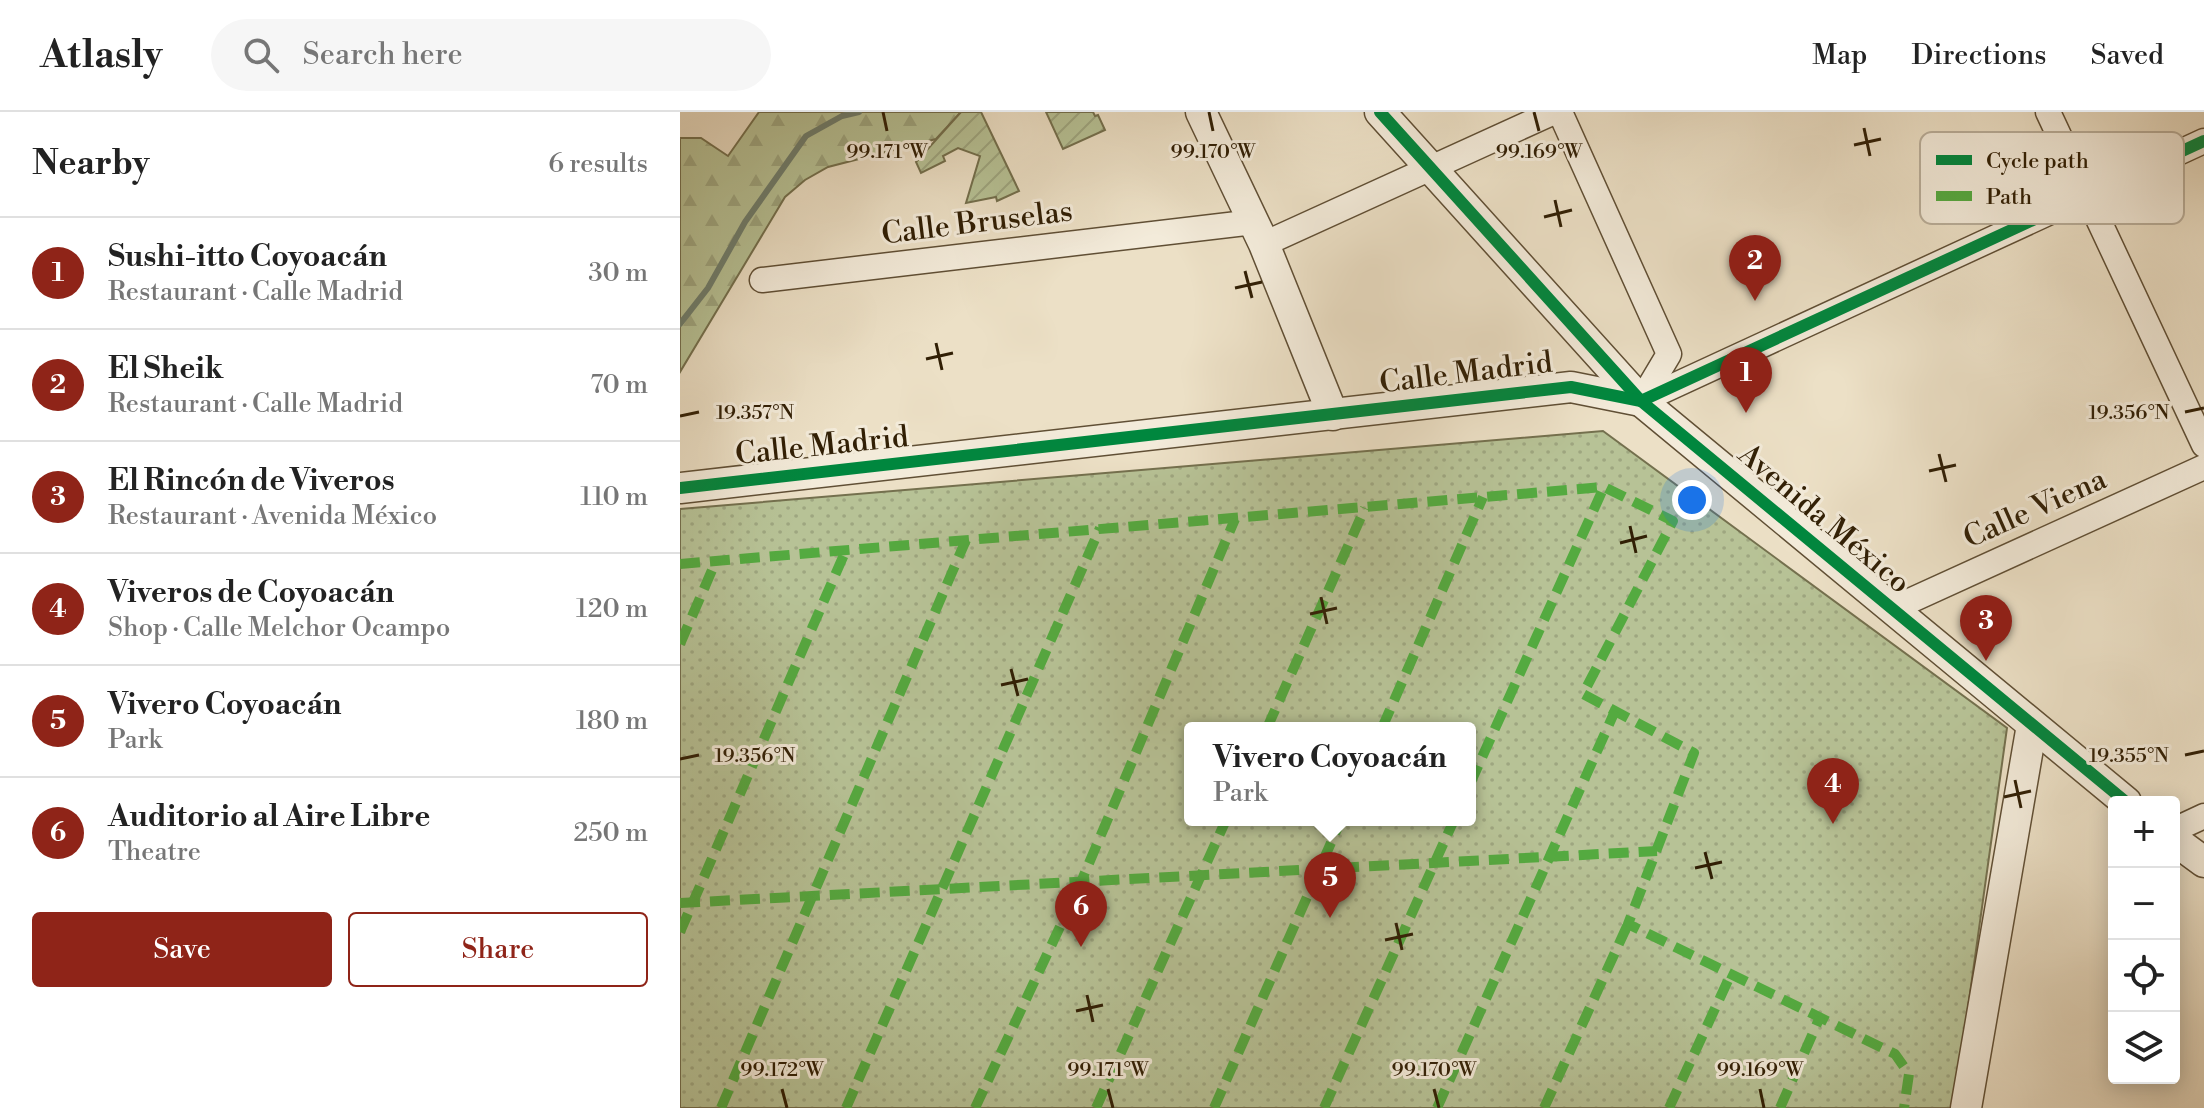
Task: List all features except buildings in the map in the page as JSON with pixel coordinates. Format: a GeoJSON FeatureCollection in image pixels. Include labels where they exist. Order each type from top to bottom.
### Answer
{"type":"FeatureCollection","features":[{"type":"Feature","properties":{"kind":"street"},"geometry":{"type":"LineString","coordinates":[[1201,112],[1259,233],[1333,415]]}},
{"type":"Feature","properties":{"kind":"street","name":"Avenida México"},"geometry":{"type":"LineString","coordinates":[[1380,112],[1641,401],[2119,796]]}},
{"type":"Feature","properties":{"kind":"street"},"geometry":{"type":"LineString","coordinates":[[1259,233],[1431,169],[1554,112]]}},
{"type":"Feature","properties":{"kind":"street"},"geometry":{"type":"LineString","coordinates":[[1560,112],[1669,354],[1641,401]]}},
{"type":"Feature","properties":{"kind":"street"},"geometry":{"type":"LineString","coordinates":[[2048,112],[2057,132]]}},
{"type":"Feature","properties":{"kind":"street"},"geometry":{"type":"LineString","coordinates":[[2184,150],[2204,141]]}},
{"type":"Feature","properties":{"kind":"street"},"geometry":{"type":"LineString","coordinates":[[1641,401],[2024,224]]}},
{"type":"Feature","properties":{"kind":"street"},"geometry":{"type":"LineString","coordinates":[[2101,224],[2204,445]]}},
{"type":"Feature","properties":{"kind":"street","name":"Calle Bruselas"},"geometry":{"type":"LineString","coordinates":[[762,280],[1199,229],[1259,233]]}},
{"type":"Feature","properties":{"kind":"street","name":"Calle Madrid"},"geometry":{"type":"LineString","coordinates":[[680,488],[1571,387],[1641,401]]}},
{"type":"Feature","properties":{"kind":"street","name":"Calle Viena"},"geometry":{"type":"LineString","coordinates":[[1892,609],[2204,467]]}},
{"type":"Feature","properties":{"kind":"street"},"geometry":{"type":"LineString","coordinates":[[1966,1108],[2032,725]]}},
{"type":"Feature","properties":{"kind":"street"},"geometry":{"type":"LineString","coordinates":[[2180,827],[2204,816]]}},
{"type":"Feature","properties":{"kind":"street"},"geometry":{"type":"LineString","coordinates":[[2180,844],[2204,862]]}},
{"type":"Feature","properties":{"kind":"green space"},"geometry":{"type":"Polygon","coordinates":[[[759,112],[961,112],[936,139],[828,167],[805,180],[785,197],[680,372],[680,138],[701,138],[728,156],[759,112]]]}},
{"type":"Feature","properties":{"kind":"green space"},"geometry":{"type":"Polygon","coordinates":[[[961,112],[981,112],[1019,191],[997,201],[996,197],[966,203],[980,156],[958,148],[943,156],[945,161],[921,173],[916,162],[961,112]]]}},
{"type":"Feature","properties":{"kind":"green space"},"geometry":{"type":"Polygon","coordinates":[[[1046,112],[1093,112],[1095,116],[1098,115],[1105,130],[1063,149],[1046,112]]]}},
{"type":"Feature","properties":{"kind":"green space"},"geometry":{"type":"Polygon","coordinates":[[[1603,431],[2007,728],[1954,1108],[680,1108],[680,509],[1603,431]]]}},
{"type":"Feature","properties":{"kind":"waterway"},"geometry":{"type":"LineString","coordinates":[[680,324],[708,288],[745,222],[806,136],[842,116],[859,112]]}},
{"type":"Feature","properties":{"kind":"marked path"},"geometry":{"type":"LineString","coordinates":[[680,564],[1604,487],[1673,521],[1583,694],[1694,753],[1628,924],[1895,1054],[1909,1074],[1904,1108]]}},
{"type":"Feature","properties":{"kind":"marked path"},"geometry":{"type":"LineString","coordinates":[[1476,771],[1604,487]]}},
{"type":"Feature","properties":{"kind":"marked path"},"geometry":{"type":"LineString","coordinates":[[1385,722],[1483,497]]}},
{"type":"Feature","properties":{"kind":"marked path"},"geometry":{"type":"LineString","coordinates":[[1270,722],[1365,508]]}},
{"type":"Feature","properties":{"kind":"marked path"},"geometry":{"type":"LineString","coordinates":[[975,1108],[1081,882],[1235,519]]}},
{"type":"Feature","properties":{"kind":"marked path"},"geometry":{"type":"LineString","coordinates":[[846,1108],[1100,528]]}},
{"type":"Feature","properties":{"kind":"marked path"},"geometry":{"type":"LineString","coordinates":[[721,1108],[966,540]]}},
{"type":"Feature","properties":{"kind":"marked path"},"geometry":{"type":"LineString","coordinates":[[680,932],[846,550]]}},
{"type":"Feature","properties":{"kind":"marked path"},"geometry":{"type":"LineString","coordinates":[[680,644],[716,561]]}},
{"type":"Feature","properties":{"kind":"marked path"},"geometry":{"type":"LineString","coordinates":[[1437,1108],[1615,711]]}},
{"type":"Feature","properties":{"kind":"marked path"},"geometry":{"type":"LineString","coordinates":[[1096,1108],[1223,826]]}},
{"type":"Feature","properties":{"kind":"marked path"},"geometry":{"type":"LineString","coordinates":[[1214,1108],[1338,826]]}},
{"type":"Feature","properties":{"kind":"marked path"},"geometry":{"type":"LineString","coordinates":[[1324,1108],[1451,826]]}},
{"type":"Feature","properties":{"kind":"marked path"},"geometry":{"type":"LineString","coordinates":[[680,903],[1657,851]]}},
{"type":"Feature","properties":{"kind":"marked path"},"geometry":{"type":"LineString","coordinates":[[1544,1108],[1628,924]]}},
{"type":"Feature","properties":{"kind":"marked path"},"geometry":{"type":"LineString","coordinates":[[1669,1108],[1731,974]]}},
{"type":"Feature","properties":{"kind":"marked path"},"geometry":{"type":"LineString","coordinates":[[1780,1108],[1820,1017]]}},
{"type":"Feature","properties":{"kind":"cycle path"},"geometry":{"type":"LineString","coordinates":[[1380,112],[1641,401],[2119,796]]}},
{"type":"Feature","properties":{"kind":"cycle path"},"geometry":{"type":"LineString","coordinates":[[2184,150],[2204,141]]}},
{"type":"Feature","properties":{"kind":"cycle path"},"geometry":{"type":"LineString","coordinates":[[680,488],[1571,387],[1641,401],[2024,224]]}},
{"type":"Feature","properties":{"kind":"place","name":"El Sheik"},"geometry":{"type":"Point","coordinates":[1755,301]}},
{"type":"Feature","properties":{"kind":"place","name":"Sushi-itto Coyoacán"},"geometry":{"type":"Point","coordinates":[1746,413]}},
{"type":"Feature","properties":{"kind":"place","name":"El Rincón de Viveros"},"geometry":{"type":"Point","coordinates":[1986,661]}},
{"type":"Feature","properties":{"kind":"place","name":"Viveros de Coyoacán"},"geometry":{"type":"Point","coordinates":[1833,824]}},
{"type":"Feature","properties":{"kind":"place","name":"Vivero Coyoacán"},"geometry":{"type":"Point","coordinates":[1330,918]}},
{"type":"Feature","properties":{"kind":"place","name":"Auditorio al Aire Libre"},"geometry":{"type":"Point","coordinates":[1081,947]}}]}
